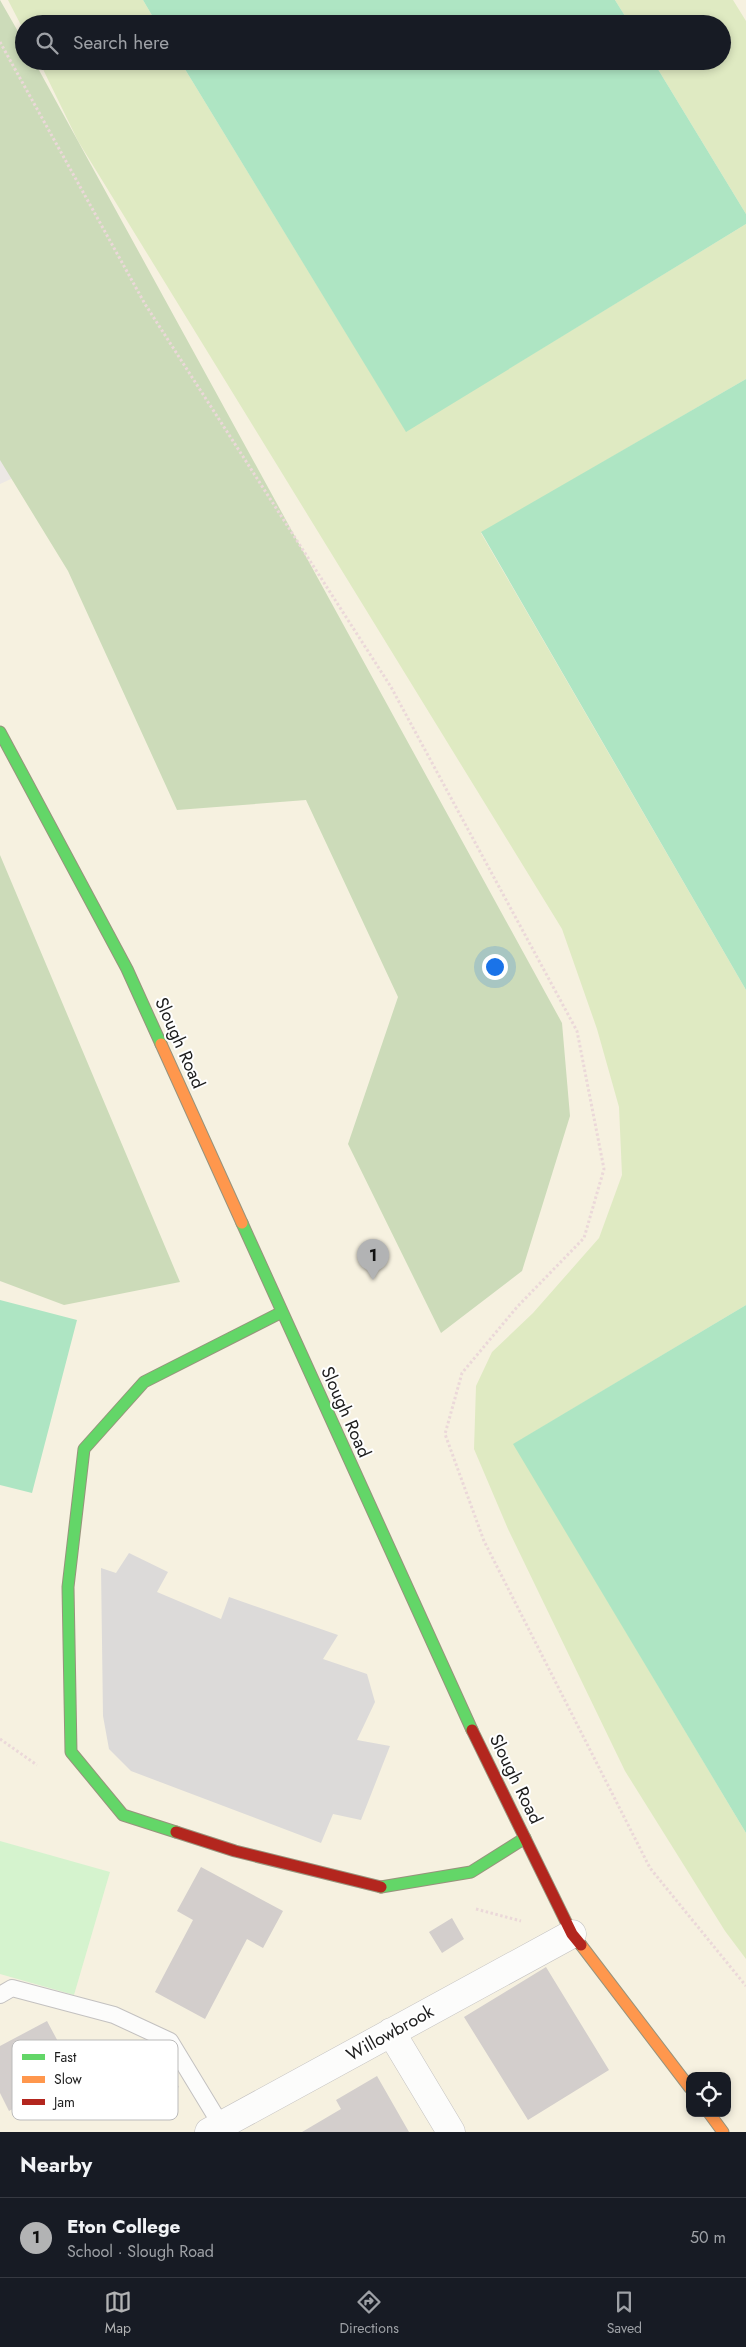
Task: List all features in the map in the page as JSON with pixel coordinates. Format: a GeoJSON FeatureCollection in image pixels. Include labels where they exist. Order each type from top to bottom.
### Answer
{"type":"FeatureCollection","features":[{"type":"Feature","properties":{"kind":"main road","name":"Slough Road"},"geometry":{"type":"LineString","coordinates":[[0,732],[127,969],[454,1693],[572,1934],[686,2083]]}},
{"type":"Feature","properties":{"kind":"main road"},"geometry":{"type":"LineString","coordinates":[[282,1312],[144,1382],[84,1449],[68,1587],[71,1752],[123,1815],[235,1850],[384,1888],[471,1872],[525,1838]]}},
{"type":"Feature","properties":{"kind":"main road"},"geometry":{"type":"LineString","coordinates":[[712,2117],[723,2132]]}},
{"type":"Feature","properties":{"kind":"street","name":"Willowbrook"},"geometry":{"type":"LineString","coordinates":[[215,2129],[572,1934]]}},
{"type":"Feature","properties":{"kind":"street"},"geometry":{"type":"LineString","coordinates":[[391,2032],[451,2132]]}},
{"type":"Feature","properties":{"kind":"lane"},"geometry":{"type":"LineString","coordinates":[[0,1995],[12,1988],[114,2016],[168,2040]]}},
{"type":"Feature","properties":{"kind":"lane"},"geometry":{"type":"LineString","coordinates":[[178,2057],[215,2129]]}},
{"type":"Feature","properties":{"kind":"path"},"geometry":{"type":"LineString","coordinates":[[0,42],[15,69]]}},
{"type":"Feature","properties":{"kind":"path"},"geometry":{"type":"LineString","coordinates":[[15,70],[145,304],[391,687],[577,1031],[604,1169],[584,1238],[517,1307],[462,1373],[445,1434],[484,1541],[650,1868],[746,1986]]}},
{"type":"Feature","properties":{"kind":"shaded area"},"geometry":{"type":"Polygon","coordinates":[[[0,0],[746,0],[746,2132],[0,2132],[0,484],[154,413],[26,70],[731,70],[731,15],[15,15],[15,40],[0,0]]]}},
{"type":"Feature","properties":{"kind":"shaded area"},"geometry":{"type":"Polygon","coordinates":[[[129,1553],[168,1572],[157,1592],[221,1619],[229,1597],[338,1635],[323,1659],[367,1674],[375,1702],[357,1740],[390,1746],[361,1820],[333,1814],[321,1843],[131,1771],[109,1749],[103,1716],[101,1568],[116,1573],[129,1553]]]}},
{"type":"Feature","properties":{"kind":"green space"},"geometry":{"type":"Polygon","coordinates":[[[0,0],[15,26],[15,70],[39,70],[562,1023],[570,1116],[522,1271],[441,1333],[348,1144],[398,997],[306,800],[177,810],[68,571],[0,460],[0,0]]]}},
{"type":"Feature","properties":{"kind":"green space"},"geometry":{"type":"Polygon","coordinates":[[[8,0],[143,0],[152,15],[16,15],[8,0]]]}},
{"type":"Feature","properties":{"kind":"green space"},"geometry":{"type":"Polygon","coordinates":[[[143,0],[615,0],[624,15],[152,15],[143,0]]]}},
{"type":"Feature","properties":{"kind":"green space"},"geometry":{"type":"Polygon","coordinates":[[[615,0],[733,0],[746,21],[746,214],[658,70],[731,70],[731,15],[624,15],[615,0]]]}},
{"type":"Feature","properties":{"kind":"green space"},"geometry":{"type":"Polygon","coordinates":[[[43,70],[185,70],[406,431],[746,224],[746,379],[481,533],[746,990],[746,1305],[514,1444],[746,1833],[746,1959],[725,1931],[625,1771],[508,1529],[474,1449],[476,1386],[492,1352],[533,1313],[599,1238],[622,1175],[619,1107],[597,1029],[562,929],[78,141],[43,70]]]}},
{"type":"Feature","properties":{"kind":"green space"},"geometry":{"type":"Polygon","coordinates":[[[185,70],[658,70],[746,214],[746,224],[406,432],[185,70]]]}},
{"type":"Feature","properties":{"kind":"green space"},"geometry":{"type":"Polygon","coordinates":[[[746,379],[746,990],[481,532],[746,379]]]}},
{"type":"Feature","properties":{"kind":"green space"},"geometry":{"type":"Polygon","coordinates":[[[0,855],[180,1282],[64,1305],[0,1281],[0,855]]]}},
{"type":"Feature","properties":{"kind":"green space"},"geometry":{"type":"Polygon","coordinates":[[[0,1300],[77,1320],[32,1493],[0,1485],[0,1300]]]}},
{"type":"Feature","properties":{"kind":"green space"},"geometry":{"type":"Polygon","coordinates":[[[746,1305],[746,1833],[513,1444],[746,1305]]]}},
{"type":"Feature","properties":{"kind":"green space"},"geometry":{"type":"Polygon","coordinates":[[[0,1841],[110,1872],[74,1995],[0,1974],[0,1841]]]}},
{"type":"Feature","properties":{"kind":"building"},"geometry":{"type":"Polygon","coordinates":[[[201,1867],[283,1911],[263,1948],[247,1939],[205,2019],[155,1992],[193,1920],[177,1911],[201,1867]]]}},
{"type":"Feature","properties":{"kind":"building"},"geometry":{"type":"Polygon","coordinates":[[[452,1918],[464,1939],[442,1953],[429,1932],[452,1918]]]}},
{"type":"Feature","properties":{"kind":"building"},"geometry":{"type":"Polygon","coordinates":[[[546,1967],[609,2070],[528,2120],[464,2017],[546,1967]]]}},
{"type":"Feature","properties":{"kind":"building"},"geometry":{"type":"Polygon","coordinates":[[[47,2021],[57,2040],[12,2040],[12,2109],[9,2111],[0,2093],[0,2046],[47,2021]]]}},
{"type":"Feature","properties":{"kind":"building"},"geometry":{"type":"Polygon","coordinates":[[[377,2076],[409,2132],[302,2132],[341,2109],[336,2100],[377,2076]]]}},
{"type":"Feature","properties":{"kind":"traffic: fast"},"geometry":{"type":"LineString","coordinates":[[0,732],[127,969],[161,1044]]}},
{"type":"Feature","properties":{"kind":"traffic: fast"},"geometry":{"type":"LineString","coordinates":[[242,1223],[472,1730]]}},
{"type":"Feature","properties":{"kind":"traffic: fast"},"geometry":{"type":"LineString","coordinates":[[176,1832],[123,1815],[71,1752],[68,1587],[84,1449],[144,1382],[282,1312]]}},
{"type":"Feature","properties":{"kind":"traffic: fast"},"geometry":{"type":"LineString","coordinates":[[381,1887],[471,1872],[525,1838]]}},
{"type":"Feature","properties":{"kind":"traffic: slow"},"geometry":{"type":"LineString","coordinates":[[161,1044],[242,1223]]}},
{"type":"Feature","properties":{"kind":"traffic: slow"},"geometry":{"type":"LineString","coordinates":[[581,1945],[686,2083]]}},
{"type":"Feature","properties":{"kind":"traffic: slow"},"geometry":{"type":"LineString","coordinates":[[712,2117],[723,2132]]}},
{"type":"Feature","properties":{"kind":"traffic: jam"},"geometry":{"type":"LineString","coordinates":[[472,1730],[572,1934],[581,1945]]}},
{"type":"Feature","properties":{"kind":"traffic: jam"},"geometry":{"type":"LineString","coordinates":[[176,1832],[235,1851],[381,1887]]}},
{"type":"Feature","properties":{"kind":"place","name":"Eton College"},"geometry":{"type":"Point","coordinates":[373,1280]}}]}
